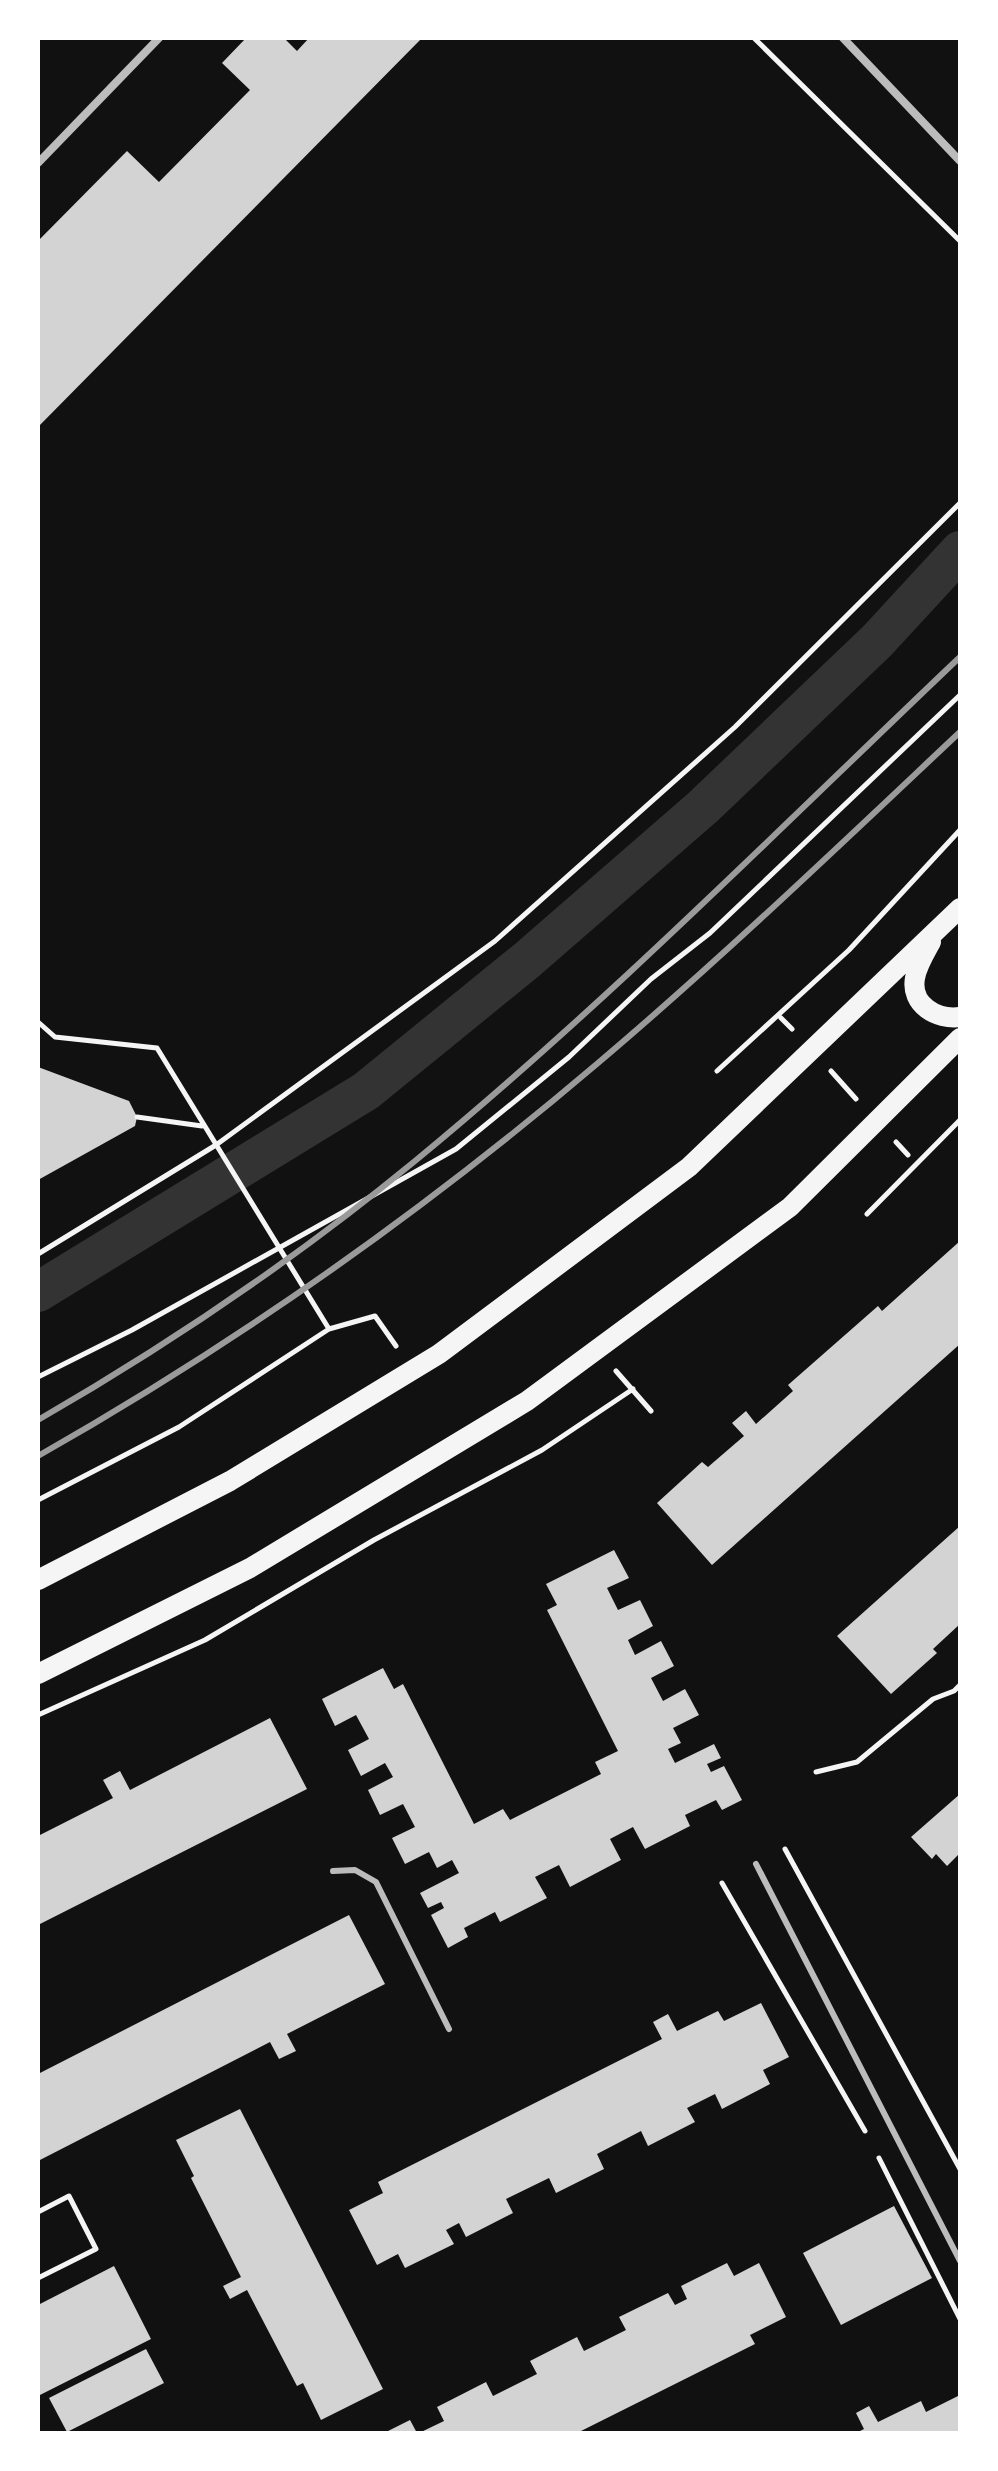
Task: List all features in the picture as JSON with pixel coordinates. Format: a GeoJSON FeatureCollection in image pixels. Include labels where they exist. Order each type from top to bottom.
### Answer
{"type":"FeatureCollection","features":[{"type":"Feature","properties":{"kind":"main road"},"geometry":{"type":"LineString","coordinates":[[38,1580],[230,1481],[413,1370],[689,1167],[960,908]]}},
{"type":"Feature","properties":{"kind":"main road"},"geometry":{"type":"LineString","coordinates":[[936,932],[915,977],[915,990],[920,1002],[933,1014],[948,1019],[960,1017]]}},
{"type":"Feature","properties":{"kind":"main road"},"geometry":{"type":"LineString","coordinates":[[38,1674],[250,1568],[527,1401],[790,1207],[960,1038]]}},
{"type":"Feature","properties":{"kind":"street"},"geometry":{"type":"LineString","coordinates":[[38,163],[159,38]]}},
{"type":"Feature","properties":{"kind":"street"},"geometry":{"type":"LineString","coordinates":[[843,38],[960,161]]}},
{"type":"Feature","properties":{"kind":"lane"},"geometry":{"type":"LineString","coordinates":[[756,1864],[960,2261]]}},
{"type":"Feature","properties":{"kind":"lane"},"geometry":{"type":"LineString","coordinates":[[333,1871],[355,1870],[376,1882],[449,2029]]}},
{"type":"Feature","properties":{"kind":"path"},"geometry":{"type":"LineString","coordinates":[[754,38],[960,241]]}},
{"type":"Feature","properties":{"kind":"path"},"geometry":{"type":"LineString","coordinates":[[38,1254],[216,1145],[495,941],[735,727],[960,503]]}},
{"type":"Feature","properties":{"kind":"path"},"geometry":{"type":"LineString","coordinates":[[38,1377],[456,1149],[569,1057],[651,979],[741,904],[960,695]]}},
{"type":"Feature","properties":{"kind":"path"},"geometry":{"type":"LineString","coordinates":[[717,1071],[849,950],[960,830]]}},
{"type":"Feature","properties":{"kind":"path"},"geometry":{"type":"LineString","coordinates":[[781,1018],[802,1041]]}},
{"type":"Feature","properties":{"kind":"path"},"geometry":{"type":"LineString","coordinates":[[38,1022],[55,1037],[157,1048],[329,1329]]}},
{"type":"Feature","properties":{"kind":"path"},"geometry":{"type":"LineString","coordinates":[[824,1064],[866,1109]]}},
{"type":"Feature","properties":{"kind":"path"},"geometry":{"type":"LineString","coordinates":[[137,1117],[203,1126]]}},
{"type":"Feature","properties":{"kind":"path"},"geometry":{"type":"LineString","coordinates":[[867,1214],[960,1120]]}},
{"type":"Feature","properties":{"kind":"path"},"geometry":{"type":"LineString","coordinates":[[887,1132],[908,1155]]}},
{"type":"Feature","properties":{"kind":"path"},"geometry":{"type":"LineString","coordinates":[[38,1500],[179,1427],[329,1329],[375,1316],[413,1370]]}},
{"type":"Feature","properties":{"kind":"path"},"geometry":{"type":"LineString","coordinates":[[598,1349],[651,1411]]}},
{"type":"Feature","properties":{"kind":"path"},"geometry":{"type":"LineString","coordinates":[[38,1715],[205,1640],[374,1540],[542,1450],[633,1389]]}},
{"type":"Feature","properties":{"kind":"path"},"geometry":{"type":"LineString","coordinates":[[816,1772],[857,1762],[933,1699],[954,1691],[960,1685]]}},
{"type":"Feature","properties":{"kind":"path"},"geometry":{"type":"LineString","coordinates":[[785,1849],[960,2169]]}},
{"type":"Feature","properties":{"kind":"path"},"geometry":{"type":"LineString","coordinates":[[722,1883],[866,2132],[960,2319]]}},
{"type":"Feature","properties":{"kind":"path"},"geometry":{"type":"LineString","coordinates":[[38,2212],[69,2196],[96,2249],[38,2278]]}},
{"type":"Feature","properties":{"kind":"building"},"geometry":{"type":"Polygon","coordinates":[[[246,38],[284,38],[297,51],[309,38],[422,38],[38,427],[38,241],[127,151],[159,182],[250,90],[222,63],[246,38]]]}},
{"type":"Feature","properties":{"kind":"building"},"geometry":{"type":"Polygon","coordinates":[[[38,1067],[129,1101],[137,1117],[135,1126],[38,1180],[38,1067]]]}},
{"type":"Feature","properties":{"kind":"building"},"geometry":{"type":"Polygon","coordinates":[[[960,1241],[960,1344],[712,1565],[657,1503],[702,1462],[708,1467],[744,1436],[732,1423],[746,1411],[756,1424],[793,1391],[788,1385],[878,1306],[882,1311],[960,1241]]]}},
{"type":"Feature","properties":{"kind":"building"},"geometry":{"type":"Polygon","coordinates":[[[960,1526],[960,1624],[933,1649],[937,1653],[891,1694],[837,1636],[960,1526]]]}},
{"type":"Feature","properties":{"kind":"building"},"geometry":{"type":"Polygon","coordinates":[[[614,1550],[629,1578],[607,1588],[618,1610],[640,1600],[653,1626],[628,1640],[635,1655],[661,1641],[674,1666],[651,1678],[663,1701],[685,1689],[699,1715],[673,1728],[681,1743],[668,1749],[675,1763],[714,1744],[721,1758],[707,1764],[711,1772],[724,1766],[742,1800],[722,1810],[716,1800],[685,1815],[690,1826],[645,1849],[633,1827],[610,1839],[621,1860],[570,1887],[559,1865],[535,1877],[547,1898],[500,1922],[495,1912],[464,1928],[468,1937],[448,1948],[431,1915],[444,1908],[441,1902],[428,1908],[420,1893],[459,1873],[452,1860],[437,1868],[429,1852],[405,1864],[392,1838],[415,1827],[403,1804],[380,1815],[368,1790],[393,1777],[385,1763],[361,1776],[348,1750],[369,1739],[356,1715],[335,1726],[322,1699],[383,1668],[394,1689],[403,1684],[474,1824],[503,1809],[510,1820],[601,1774],[595,1762],[618,1751],[547,1610],[557,1605],[546,1584],[614,1550]]]}},
{"type":"Feature","properties":{"kind":"building"},"geometry":{"type":"Polygon","coordinates":[[[270,1718],[307,1789],[38,1925],[38,1836],[113,1798],[103,1780],[120,1771],[130,1790],[270,1718]]]}},
{"type":"Feature","properties":{"kind":"building"},"geometry":{"type":"Polygon","coordinates":[[[960,1794],[960,1858],[958,1855],[947,1866],[936,1854],[932,1859],[911,1837],[960,1794]]]}},
{"type":"Feature","properties":{"kind":"building"},"geometry":{"type":"Polygon","coordinates":[[[349,1915],[385,1984],[287,2034],[296,2051],[279,2059],[270,2042],[38,2161],[38,2074],[349,1915]]]}},
{"type":"Feature","properties":{"kind":"building"},"geometry":{"type":"Polygon","coordinates":[[[761,2003],[789,2057],[763,2070],[770,2084],[722,2109],[715,2094],[687,2108],[695,2122],[648,2146],[641,2131],[597,2154],[604,2169],[556,2193],[549,2178],[506,2199],[513,2213],[466,2237],[459,2223],[446,2230],[454,2244],[405,2268],[398,2254],[377,2265],[349,2210],[383,2193],[378,2182],[662,2039],[653,2022],[668,2014],[677,2031],[718,2011],[724,2021],[761,2003]]]}},
{"type":"Feature","properties":{"kind":"building"},"geometry":{"type":"Polygon","coordinates":[[[240,2109],[383,2389],[321,2420],[303,2383],[297,2386],[247,2290],[230,2299],[223,2286],[241,2277],[191,2178],[194,2176],[176,2140],[240,2109]]]}},
{"type":"Feature","properties":{"kind":"building"},"geometry":{"type":"Polygon","coordinates":[[[894,2206],[932,2278],[841,2325],[803,2253],[894,2206]]]}},
{"type":"Feature","properties":{"kind":"building"},"geometry":{"type":"Polygon","coordinates":[[[727,2263],[734,2276],[759,2263],[786,2317],[750,2335],[755,2344],[577,2433],[419,2433],[444,2421],[437,2407],[486,2382],[493,2396],[537,2374],[530,2361],[577,2337],[584,2351],[626,2330],[619,2317],[668,2293],[675,2305],[687,2299],[681,2286],[727,2263]]]}},
{"type":"Feature","properties":{"kind":"building"},"geometry":{"type":"Polygon","coordinates":[[[114,2266],[151,2339],[38,2396],[38,2305],[114,2266]]]}},
{"type":"Feature","properties":{"kind":"building"},"geometry":{"type":"Polygon","coordinates":[[[146,2349],[164,2383],[67,2432],[49,2398],[146,2349]]]}},
{"type":"Feature","properties":{"kind":"building"},"geometry":{"type":"Polygon","coordinates":[[[960,2395],[960,2433],[856,2433],[864,2429],[856,2413],[869,2406],[878,2422],[921,2401],[926,2412],[960,2395]]]}},
{"type":"Feature","properties":{"kind":"building"},"geometry":{"type":"Polygon","coordinates":[[[410,2420],[417,2433],[384,2433],[410,2420]]]}},
{"type":"Feature","properties":{"kind":"waterway"},"geometry":{"type":"LineString","coordinates":[[38,1292],[366,1091],[527,960],[703,807],[877,641],[960,551]]}},
{"type":"Feature","properties":{"kind":"railway"},"geometry":{"type":"LineString","coordinates":[[38,1420],[232,1298],[371,1197],[415,1161],[556,1040],[960,657]]}},
{"type":"Feature","properties":{"kind":"railway"},"geometry":{"type":"LineString","coordinates":[[38,1456],[185,1368],[256,1321],[327,1273],[465,1171],[598,1063],[690,983],[960,732]]}}]}
